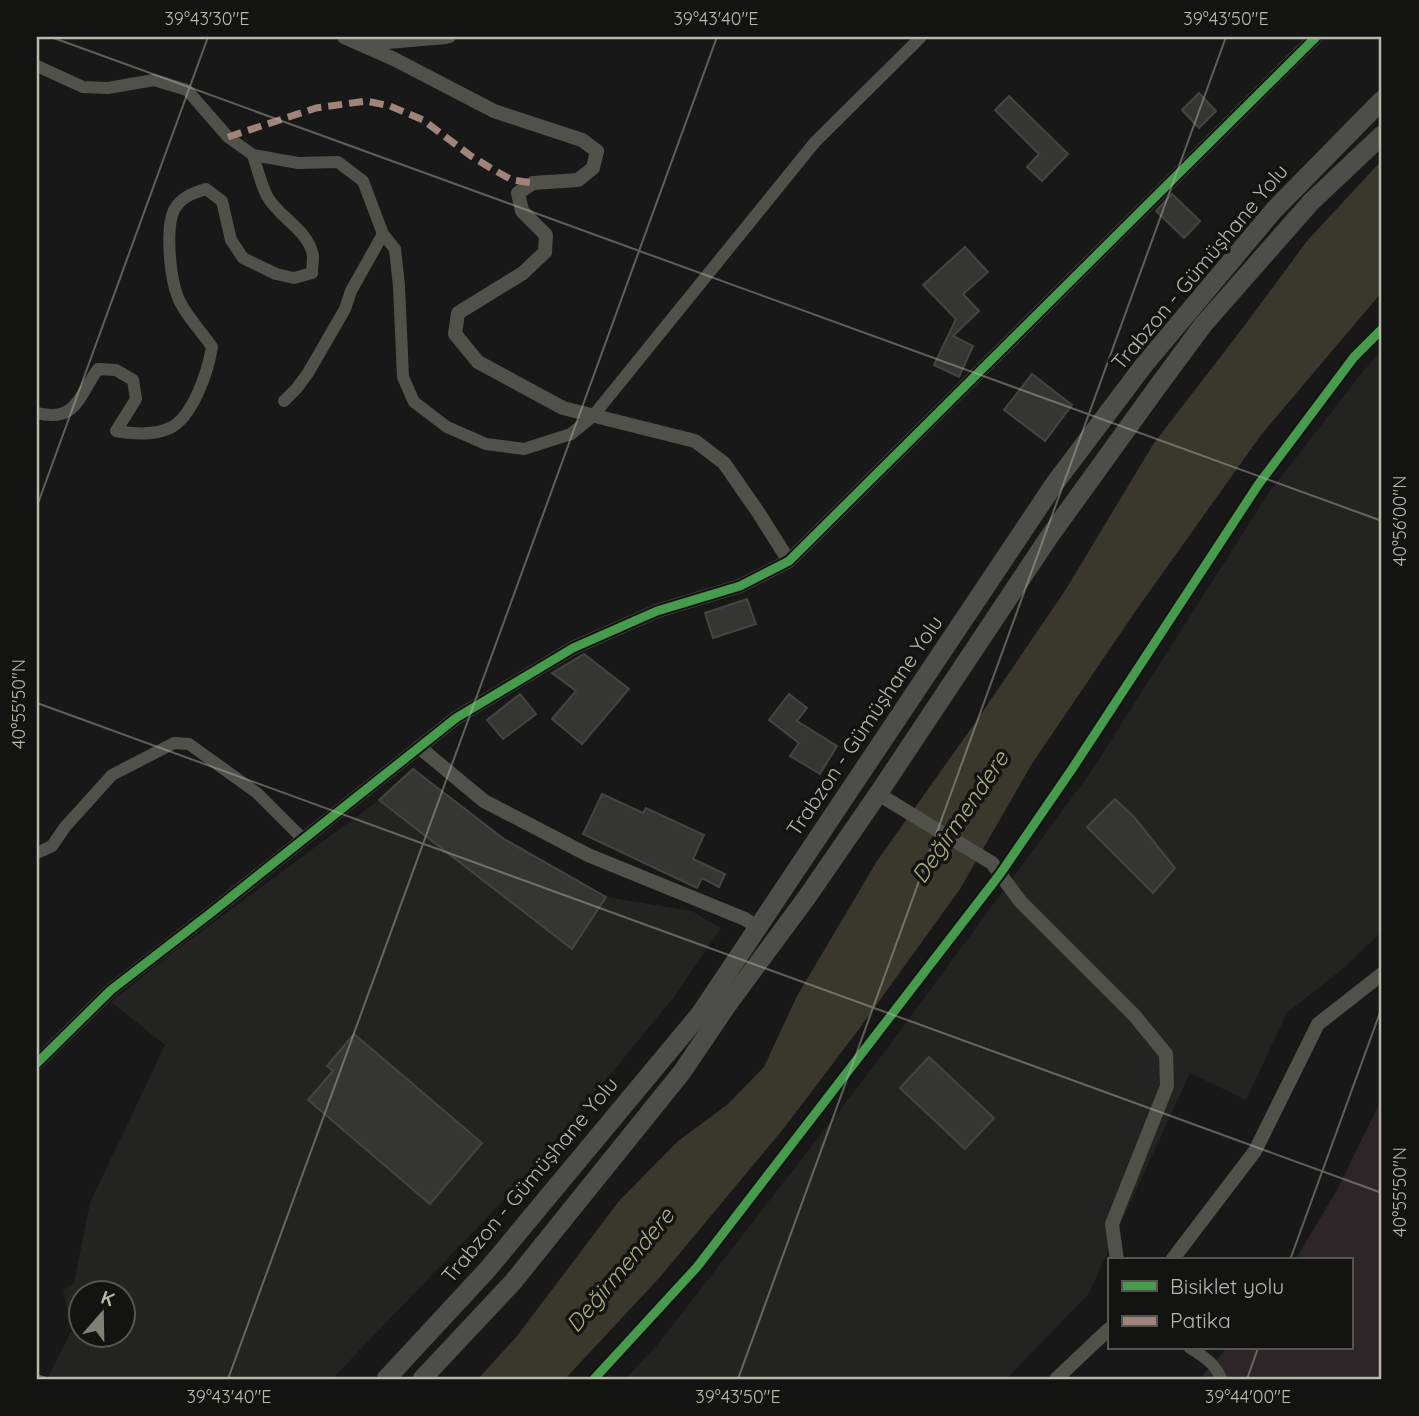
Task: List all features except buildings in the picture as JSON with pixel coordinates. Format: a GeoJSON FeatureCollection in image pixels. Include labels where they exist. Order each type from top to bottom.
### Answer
{"type":"FeatureCollection","features":[{"type":"Feature","properties":{"kind":"highway","name":"Trabzon - Gümüşhane Yolu"},"geometry":{"type":"LineString","coordinates":[[386,1379],[488,1269],[700,1014],[1055,483],[1144,365],[1274,210],[1382,100]]}},
{"type":"Feature","properties":{"kind":"highway","name":"Trabzon - Gümüşhane Yolu"},"geometry":{"type":"LineString","coordinates":[[422,1379],[513,1282],[682,1072],[807,897],[886,798],[1049,537],[1203,325],[1311,202],[1382,135]]}},
{"type":"Feature","properties":{"kind":"street"},"geometry":{"type":"LineString","coordinates":[[344,37],[394,59],[494,111],[582,140],[597,151],[593,168],[578,180],[533,183],[518,193],[523,211],[546,235],[545,252],[523,273],[458,313],[455,334],[478,362],[563,408],[695,441],[724,463],[789,561]]}},
{"type":"Feature","properties":{"kind":"street"},"geometry":{"type":"LineString","coordinates":[[363,45],[450,37]]}},
{"type":"Feature","properties":{"kind":"street"},"geometry":{"type":"LineString","coordinates":[[37,66],[83,88],[108,88],[154,80],[187,90],[228,137],[253,155],[299,163],[338,162],[363,181],[383,234],[395,249],[403,377],[414,402],[447,427],[486,444],[524,449],[570,435],[593,416],[815,142],[921,37]]}},
{"type":"Feature","properties":{"kind":"street"},"geometry":{"type":"LineString","coordinates":[[37,1063],[111,990],[456,718],[573,648],[657,611],[740,586],[789,561],[1316,37]]}},
{"type":"Feature","properties":{"kind":"street"},"geometry":{"type":"LineString","coordinates":[[37,413],[65,413],[79,401],[86,385],[98,369],[116,370],[133,380],[136,399],[116,431],[134,434],[171,428],[185,415],[209,366],[212,347],[180,301],[170,266],[174,209],[187,195],[206,189],[222,201],[231,240],[243,258],[276,274],[294,278],[312,273],[313,255],[305,238],[278,212],[267,196],[253,155]]}},
{"type":"Feature","properties":{"kind":"street"},"geometry":{"type":"LineString","coordinates":[[284,401],[308,373],[345,309],[351,291],[383,234]]}},
{"type":"Feature","properties":{"kind":"street"},"geometry":{"type":"LineString","coordinates":[[594,1379],[697,1267],[1072,769],[1258,485],[1354,357],[1382,329]]}},
{"type":"Feature","properties":{"kind":"street"},"geometry":{"type":"LineString","coordinates":[[37,853],[52,846],[65,827],[112,775],[174,743],[189,744],[257,793],[303,839]]}},
{"type":"Feature","properties":{"kind":"street"},"geometry":{"type":"LineString","coordinates":[[419,747],[484,801],[588,855],[733,914],[757,927]]}},
{"type":"Feature","properties":{"kind":"street"},"geometry":{"type":"LineString","coordinates":[[886,798],[996,869],[1020,901],[1134,1015],[1166,1054],[1167,1086],[1112,1224],[1117,1258]]}},
{"type":"Feature","properties":{"kind":"street"},"geometry":{"type":"LineString","coordinates":[[1174,1258],[1255,1151],[1318,1024],[1382,974]]}},
{"type":"Feature","properties":{"kind":"street"},"geometry":{"type":"LineString","coordinates":[[1056,1379],[1108,1330]]}},
{"type":"Feature","properties":{"kind":"street"},"geometry":{"type":"LineString","coordinates":[[1193,1350],[1206,1358],[1219,1372],[1221,1379]]}},
{"type":"Feature","properties":{"kind":"shaded area"},"geometry":{"type":"Polygon","coordinates":[[[1382,351],[1382,931],[1345,967],[1287,1013],[1246,1100],[1190,1073],[1088,1295],[1006,1379],[625,1379],[658,1344],[877,1062],[1090,773],[1268,494],[1364,370],[1382,351]]]}},
{"type":"Feature","properties":{"kind":"shaded area"},"geometry":{"type":"Polygon","coordinates":[[[413,769],[504,839],[606,897],[692,911],[721,928],[674,997],[523,1180],[332,1379],[47,1379],[66,1342],[66,1350],[136,1350],[136,1280],[75,1280],[90,1203],[165,1045],[111,1002],[175,951],[379,800],[413,769]]]}},
{"type":"Feature","properties":{"kind":"shaded area"},"geometry":{"type":"Polygon","coordinates":[[[1382,1098],[1382,1379],[1199,1379],[1225,1350],[1352,1350],[1352,1258],[1296,1258],[1337,1190],[1382,1098]]]}},
{"type":"Feature","properties":{"kind":"water","name":"Değirmendere"},"geometry":{"type":"Polygon","coordinates":[[[1382,160],[1382,292],[1261,435],[1137,609],[1033,762],[960,889],[859,1029],[784,1128],[660,1277],[565,1379],[478,1379],[517,1336],[619,1201],[677,1142],[728,1104],[764,1067],[797,996],[877,861],[1066,589],[1154,443],[1307,241],[1382,160]]]}},
{"type":"Feature","properties":{"kind":"marked path"},"geometry":{"type":"LineString","coordinates":[[228,137],[316,108],[366,101],[390,106],[423,120],[494,170],[512,180],[533,183]]}},
{"type":"Feature","properties":{"kind":"cycle path"},"geometry":{"type":"LineString","coordinates":[[37,1063],[111,990],[456,718],[573,648],[657,611],[740,586],[789,561],[1316,37]]}},
{"type":"Feature","properties":{"kind":"cycle path"},"geometry":{"type":"LineString","coordinates":[[594,1379],[697,1267],[1000,874],[1258,485],[1354,357],[1382,329]]}}]}
